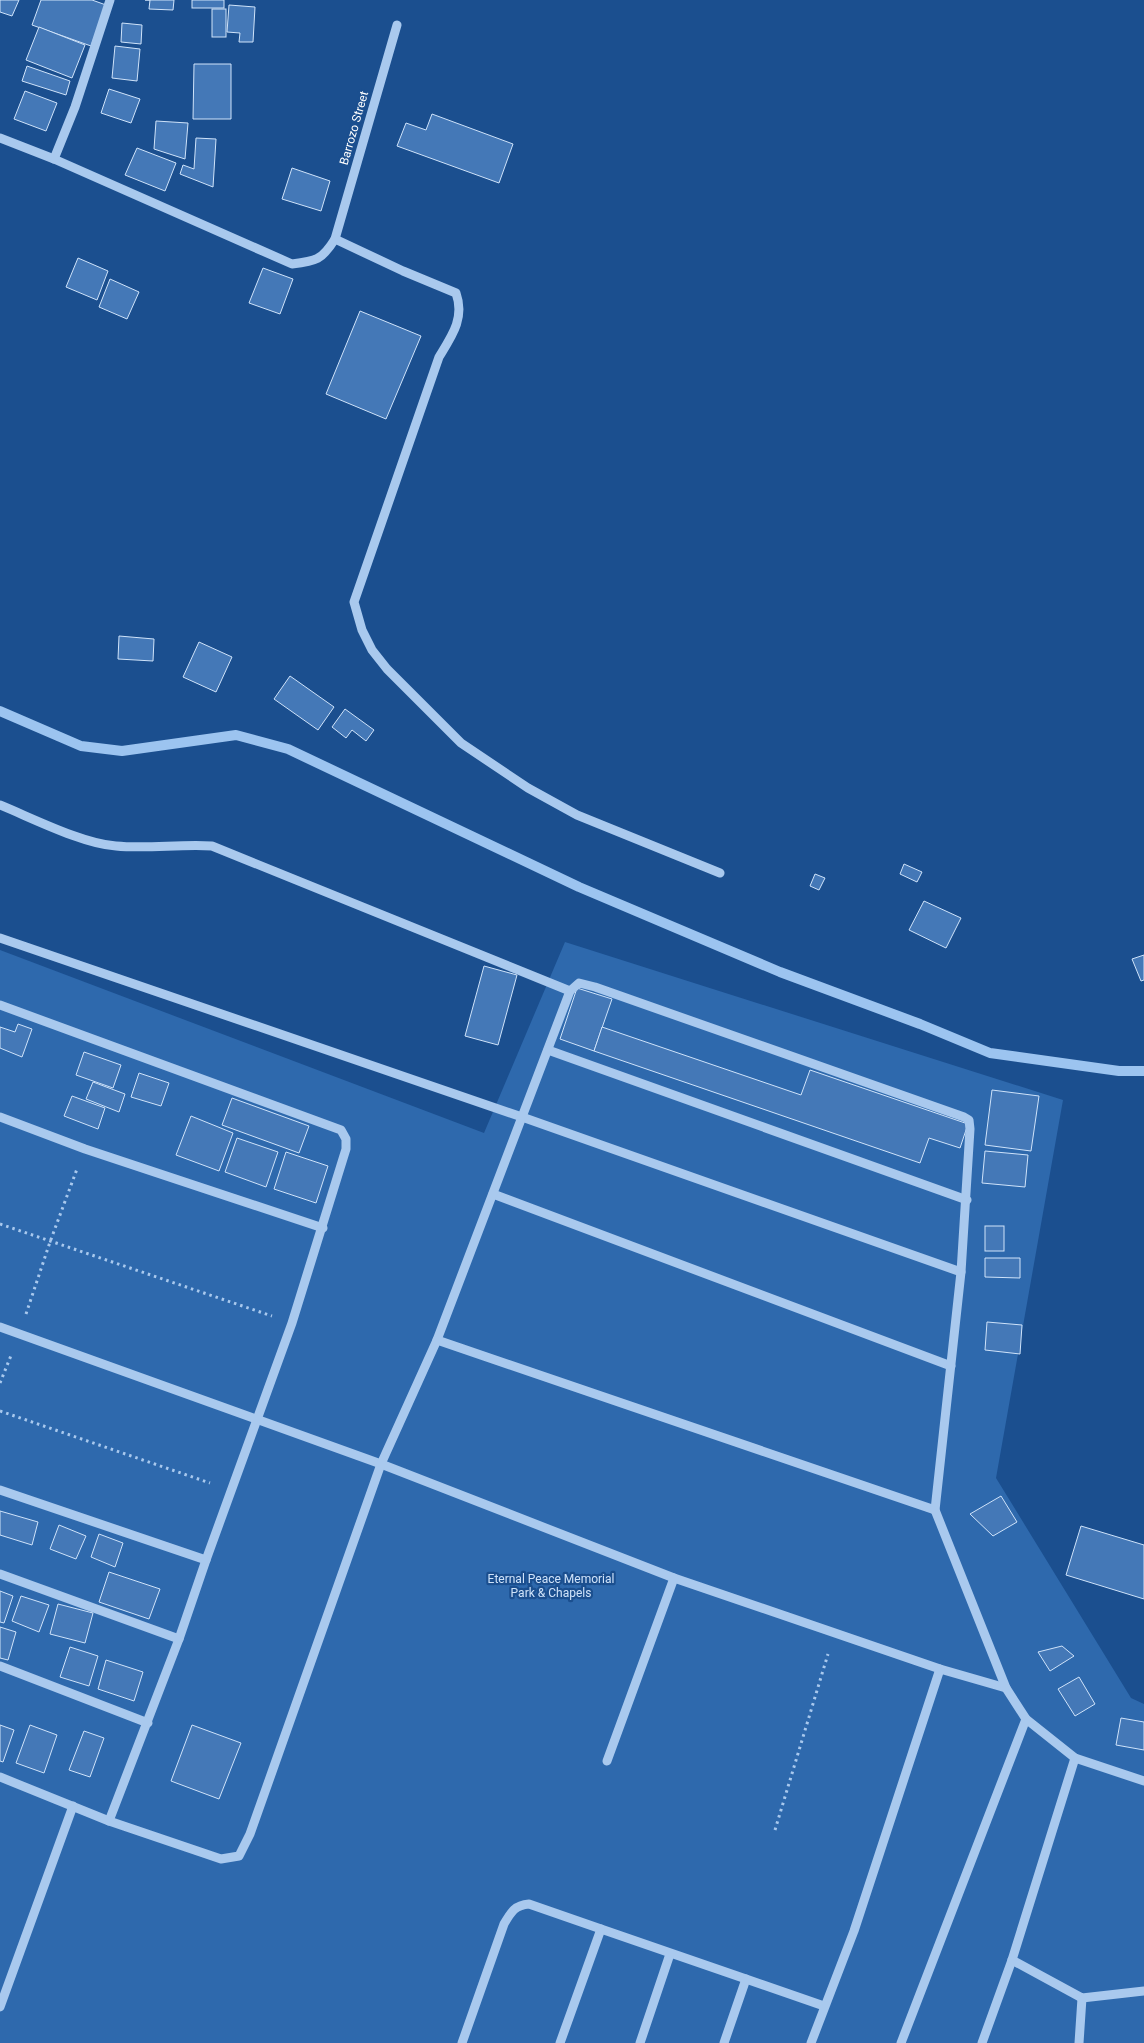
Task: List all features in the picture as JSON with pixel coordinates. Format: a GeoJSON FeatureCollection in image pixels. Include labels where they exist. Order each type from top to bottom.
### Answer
{"type":"FeatureCollection","features":[{"type":"Feature","properties":{"kind":"street"},"geometry":{"type":"LineString","coordinates":[[54,159],[75,107],[110,0]]}},
{"type":"Feature","properties":{"kind":"street","name":"Barrozo Street"},"geometry":{"type":"LineString","coordinates":[[335,239],[397,24]]}},
{"type":"Feature","properties":{"kind":"street"},"geometry":{"type":"LineString","coordinates":[[0,138],[54,159],[292,264],[314,261],[326,254],[335,239],[403,271],[456,293],[460,304],[460,315],[450,340],[439,357],[354,602],[362,630],[372,650],[387,669],[461,743],[528,788],[577,816],[720,873]]}},
{"type":"Feature","properties":{"kind":"street"},"geometry":{"type":"LineString","coordinates":[[0,805],[93,842],[116,846],[212,846],[570,991]]}},
{"type":"Feature","properties":{"kind":"street"},"geometry":{"type":"LineString","coordinates":[[0,938],[522,1117],[961,1272]]}},
{"type":"Feature","properties":{"kind":"street"},"geometry":{"type":"LineString","coordinates":[[0,1777],[109,1821],[221,1859],[239,1856],[250,1834],[381,1464],[437,1340],[570,991],[579,983],[964,1117],[970,1123],[967,1200],[961,1272],[935,1510],[1006,1688],[1026,1719],[1075,1758],[1144,1781]]}},
{"type":"Feature","properties":{"kind":"street"},"geometry":{"type":"LineString","coordinates":[[0,1005],[341,1130],[346,1139],[346,1150],[292,1323],[206,1560],[180,1639],[109,1821]]}},
{"type":"Feature","properties":{"kind":"street"},"geometry":{"type":"LineString","coordinates":[[548,1050],[967,1200]]}},
{"type":"Feature","properties":{"kind":"street"},"geometry":{"type":"LineString","coordinates":[[0,1117],[85,1149],[323,1228]]}},
{"type":"Feature","properties":{"kind":"street"},"geometry":{"type":"LineString","coordinates":[[493,1194],[951,1366]]}},
{"type":"Feature","properties":{"kind":"street"},"geometry":{"type":"LineString","coordinates":[[0,1327],[381,1464],[674,1578],[940,1669],[1006,1688]]}},
{"type":"Feature","properties":{"kind":"street"},"geometry":{"type":"LineString","coordinates":[[437,1340],[935,1510]]}},
{"type":"Feature","properties":{"kind":"street"},"geometry":{"type":"LineString","coordinates":[[0,1490],[206,1560]]}},
{"type":"Feature","properties":{"kind":"street"},"geometry":{"type":"LineString","coordinates":[[0,1574],[180,1639]]}},
{"type":"Feature","properties":{"kind":"street"},"geometry":{"type":"LineString","coordinates":[[607,1761],[674,1578]]}},
{"type":"Feature","properties":{"kind":"street"},"geometry":{"type":"LineString","coordinates":[[0,1666],[148,1723]]}},
{"type":"Feature","properties":{"kind":"street"},"geometry":{"type":"LineString","coordinates":[[811,2043],[854,1931],[940,1669]]}},
{"type":"Feature","properties":{"kind":"street"},"geometry":{"type":"LineString","coordinates":[[900,2043],[1026,1719]]}},
{"type":"Feature","properties":{"kind":"street"},"geometry":{"type":"LineString","coordinates":[[982,2043],[1012,1960],[1075,1758]]}},
{"type":"Feature","properties":{"kind":"street"},"geometry":{"type":"LineString","coordinates":[[0,2007],[73,1806]]}},
{"type":"Feature","properties":{"kind":"street"},"geometry":{"type":"LineString","coordinates":[[462,2043],[504,1924],[512,1910],[520,1905],[530,1904],[824,2006]]}},
{"type":"Feature","properties":{"kind":"street"},"geometry":{"type":"LineString","coordinates":[[560,2043],[601,1929]]}},
{"type":"Feature","properties":{"kind":"street"},"geometry":{"type":"LineString","coordinates":[[640,2043],[670,1954]]}},
{"type":"Feature","properties":{"kind":"street"},"geometry":{"type":"LineString","coordinates":[[1012,1960],[1082,1998],[1144,1991]]}},
{"type":"Feature","properties":{"kind":"street"},"geometry":{"type":"LineString","coordinates":[[724,2043],[746,1979]]}},
{"type":"Feature","properties":{"kind":"street"},"geometry":{"type":"LineString","coordinates":[[1079,2043],[1082,1998]]}},
{"type":"Feature","properties":{"kind":"path"},"geometry":{"type":"LineString","coordinates":[[0,1383],[85,1149]]}},
{"type":"Feature","properties":{"kind":"path"},"geometry":{"type":"LineString","coordinates":[[0,1224],[292,1323]]}},
{"type":"Feature","properties":{"kind":"path"},"geometry":{"type":"LineString","coordinates":[[0,1410],[231,1491]]}},
{"type":"Feature","properties":{"kind":"path"},"geometry":{"type":"LineString","coordinates":[[775,1830],[834,1632]]}},
{"type":"Feature","properties":{"kind":"green space","name":"Eternal Peace Memorial Park & Chapels"},"geometry":{"type":"Polygon","coordinates":[[[565,942],[1063,1100],[996,1478],[1131,1698],[1144,1704],[1144,2043],[0,2043],[0,950],[484,1133],[565,942]]]}},
{"type":"Feature","properties":{"kind":"building"},"geometry":{"type":"Polygon","coordinates":[[[0,0],[19,0],[12,16],[0,12],[0,0]]]}},
{"type":"Feature","properties":{"kind":"building"},"geometry":{"type":"Polygon","coordinates":[[[41,0],[92,0],[106,5],[91,46],[32,25],[41,0]]]}},
{"type":"Feature","properties":{"kind":"building"},"geometry":{"type":"Polygon","coordinates":[[[150,0],[174,0],[173,10],[149,9],[150,0]]]}},
{"type":"Feature","properties":{"kind":"building"},"geometry":{"type":"Polygon","coordinates":[[[192,0],[224,0],[224,8],[192,8],[192,0]]]}},
{"type":"Feature","properties":{"kind":"building"},"geometry":{"type":"Polygon","coordinates":[[[229,5],[255,7],[253,42],[239,42],[240,33],[227,32],[229,5]]]}},
{"type":"Feature","properties":{"kind":"building"},"geometry":{"type":"Polygon","coordinates":[[[212,9],[226,9],[226,37],[212,37],[212,9]]]}},
{"type":"Feature","properties":{"kind":"building"},"geometry":{"type":"Polygon","coordinates":[[[122,23],[142,25],[141,44],[121,42],[122,23]]]}},
{"type":"Feature","properties":{"kind":"building"},"geometry":{"type":"Polygon","coordinates":[[[39,27],[85,45],[72,78],[26,60],[39,27]]]}},
{"type":"Feature","properties":{"kind":"building"},"geometry":{"type":"Polygon","coordinates":[[[115,46],[140,49],[137,81],[112,78],[115,46]]]}},
{"type":"Feature","properties":{"kind":"building"},"geometry":{"type":"Polygon","coordinates":[[[194,64],[231,64],[231,119],[193,119],[194,64]]]}},
{"type":"Feature","properties":{"kind":"building"},"geometry":{"type":"Polygon","coordinates":[[[27,66],[70,81],[66,95],[22,81],[27,66]]]}},
{"type":"Feature","properties":{"kind":"building"},"geometry":{"type":"Polygon","coordinates":[[[109,89],[140,99],[131,123],[101,113],[109,89]]]}},
{"type":"Feature","properties":{"kind":"building"},"geometry":{"type":"Polygon","coordinates":[[[25,91],[57,103],[46,131],[14,119],[25,91]]]}},
{"type":"Feature","properties":{"kind":"building"},"geometry":{"type":"Polygon","coordinates":[[[432,114],[513,144],[499,183],[397,146],[406,123],[426,130],[432,114]]]}},
{"type":"Feature","properties":{"kind":"building"},"geometry":{"type":"Polygon","coordinates":[[[156,121],[188,123],[185,159],[154,149],[156,121]]]}},
{"type":"Feature","properties":{"kind":"building"},"geometry":{"type":"Polygon","coordinates":[[[196,138],[216,139],[213,187],[180,174],[183,165],[194,169],[196,138]]]}},
{"type":"Feature","properties":{"kind":"building"},"geometry":{"type":"Polygon","coordinates":[[[137,148],[176,163],[165,191],[125,175],[137,148]]]}},
{"type":"Feature","properties":{"kind":"building"},"geometry":{"type":"Polygon","coordinates":[[[292,168],[330,181],[321,211],[282,199],[292,168]]]}},
{"type":"Feature","properties":{"kind":"building"},"geometry":{"type":"Polygon","coordinates":[[[78,258],[108,271],[97,300],[66,287],[78,258]]]}},
{"type":"Feature","properties":{"kind":"building"},"geometry":{"type":"Polygon","coordinates":[[[263,268],[293,279],[280,314],[249,303],[263,268]]]}},
{"type":"Feature","properties":{"kind":"building"},"geometry":{"type":"Polygon","coordinates":[[[110,279],[139,292],[127,319],[99,307],[110,279]]]}},
{"type":"Feature","properties":{"kind":"building"},"geometry":{"type":"Polygon","coordinates":[[[360,311],[421,336],[386,419],[326,394],[360,311]]]}},
{"type":"Feature","properties":{"kind":"building"},"geometry":{"type":"Polygon","coordinates":[[[119,636],[154,639],[153,661],[118,659],[119,636]]]}},
{"type":"Feature","properties":{"kind":"building"},"geometry":{"type":"Polygon","coordinates":[[[199,642],[232,657],[216,692],[183,677],[199,642]]]}},
{"type":"Feature","properties":{"kind":"building"},"geometry":{"type":"Polygon","coordinates":[[[290,676],[334,707],[318,730],[274,699],[290,676]]]}},
{"type":"Feature","properties":{"kind":"building"},"geometry":{"type":"Polygon","coordinates":[[[345,709],[374,730],[366,741],[352,730],[346,738],[332,727],[345,709]]]}},
{"type":"Feature","properties":{"kind":"building"},"geometry":{"type":"Polygon","coordinates":[[[904,864],[922,872],[917,882],[900,874],[904,864]]]}},
{"type":"Feature","properties":{"kind":"building"},"geometry":{"type":"Polygon","coordinates":[[[815,874],[825,878],[819,890],[810,886],[815,874]]]}},
{"type":"Feature","properties":{"kind":"building"},"geometry":{"type":"Polygon","coordinates":[[[924,901],[961,918],[946,948],[909,930],[924,901]]]}},
{"type":"Feature","properties":{"kind":"building"},"geometry":{"type":"Polygon","coordinates":[[[1144,955],[1144,980],[1141,981],[1132,959],[1144,955]]]}},
{"type":"Feature","properties":{"kind":"building"},"geometry":{"type":"Polygon","coordinates":[[[484,966],[517,975],[498,1045],[465,1036],[484,966]]]}},
{"type":"Feature","properties":{"kind":"building"},"geometry":{"type":"Polygon","coordinates":[[[577,988],[612,999],[594,1051],[560,1039],[577,988]]]}},
{"type":"Feature","properties":{"kind":"building"},"geometry":{"type":"Polygon","coordinates":[[[18,1024],[32,1029],[22,1057],[0,1048],[0,1027],[15,1032],[18,1024]]]}},
{"type":"Feature","properties":{"kind":"building"},"geometry":{"type":"Polygon","coordinates":[[[602,1027],[801,1095],[810,1070],[968,1124],[960,1148],[929,1138],[920,1163],[594,1051],[602,1027]]]}},
{"type":"Feature","properties":{"kind":"building"},"geometry":{"type":"Polygon","coordinates":[[[84,1052],[121,1065],[113,1088],[76,1075],[84,1052]]]}},
{"type":"Feature","properties":{"kind":"building"},"geometry":{"type":"Polygon","coordinates":[[[139,1073],[169,1083],[161,1106],[131,1097],[139,1073]]]}},
{"type":"Feature","properties":{"kind":"building"},"geometry":{"type":"Polygon","coordinates":[[[93,1082],[125,1094],[119,1112],[86,1099],[93,1082]]]}},
{"type":"Feature","properties":{"kind":"building"},"geometry":{"type":"Polygon","coordinates":[[[992,1090],[1039,1096],[1031,1151],[985,1145],[992,1090]]]}},
{"type":"Feature","properties":{"kind":"building"},"geometry":{"type":"Polygon","coordinates":[[[72,1096],[105,1108],[98,1129],[64,1116],[72,1096]]]}},
{"type":"Feature","properties":{"kind":"building"},"geometry":{"type":"Polygon","coordinates":[[[232,1098],[309,1126],[299,1153],[222,1125],[232,1098]]]}},
{"type":"Feature","properties":{"kind":"building"},"geometry":{"type":"Polygon","coordinates":[[[191,1116],[233,1133],[219,1171],[176,1155],[191,1116]]]}},
{"type":"Feature","properties":{"kind":"building"},"geometry":{"type":"Polygon","coordinates":[[[237,1138],[278,1152],[266,1187],[225,1172],[237,1138]]]}},
{"type":"Feature","properties":{"kind":"building"},"geometry":{"type":"Polygon","coordinates":[[[985,1151],[1028,1155],[1025,1187],[982,1183],[985,1151]]]}},
{"type":"Feature","properties":{"kind":"building"},"geometry":{"type":"Polygon","coordinates":[[[286,1152],[328,1166],[316,1203],[274,1189],[286,1152]]]}},
{"type":"Feature","properties":{"kind":"building"},"geometry":{"type":"Polygon","coordinates":[[[985,1226],[1004,1226],[1004,1251],[985,1251],[985,1226]]]}},
{"type":"Feature","properties":{"kind":"building"},"geometry":{"type":"Polygon","coordinates":[[[985,1258],[1020,1258],[1020,1278],[985,1277],[985,1258]]]}},
{"type":"Feature","properties":{"kind":"building"},"geometry":{"type":"Polygon","coordinates":[[[987,1322],[1022,1325],[1020,1354],[985,1350],[987,1322]]]}},
{"type":"Feature","properties":{"kind":"building"},"geometry":{"type":"Polygon","coordinates":[[[1001,1496],[1017,1522],[993,1536],[970,1514],[1001,1496]]]}},
{"type":"Feature","properties":{"kind":"building"},"geometry":{"type":"Polygon","coordinates":[[[0,1511],[38,1522],[32,1545],[0,1535],[0,1511]]]}},
{"type":"Feature","properties":{"kind":"building"},"geometry":{"type":"Polygon","coordinates":[[[59,1525],[86,1536],[76,1559],[50,1549],[59,1525]]]}},
{"type":"Feature","properties":{"kind":"building"},"geometry":{"type":"Polygon","coordinates":[[[1081,1526],[1144,1545],[1144,1599],[1066,1575],[1081,1526]]]}},
{"type":"Feature","properties":{"kind":"building"},"geometry":{"type":"Polygon","coordinates":[[[99,1534],[123,1543],[115,1567],[91,1557],[99,1534]]]}},
{"type":"Feature","properties":{"kind":"building"},"geometry":{"type":"Polygon","coordinates":[[[109,1572],[160,1589],[149,1619],[99,1602],[109,1572]]]}},
{"type":"Feature","properties":{"kind":"building"},"geometry":{"type":"Polygon","coordinates":[[[0,1591],[13,1596],[4,1623],[0,1622],[0,1591]]]}},
{"type":"Feature","properties":{"kind":"building"},"geometry":{"type":"Polygon","coordinates":[[[21,1596],[49,1605],[39,1632],[12,1621],[21,1596]]]}},
{"type":"Feature","properties":{"kind":"building"},"geometry":{"type":"Polygon","coordinates":[[[58,1604],[93,1613],[85,1643],[50,1634],[58,1604]]]}},
{"type":"Feature","properties":{"kind":"building"},"geometry":{"type":"Polygon","coordinates":[[[0,1627],[16,1632],[8,1660],[0,1658],[0,1627]]]}},
{"type":"Feature","properties":{"kind":"building"},"geometry":{"type":"Polygon","coordinates":[[[1062,1646],[1074,1656],[1050,1671],[1038,1652],[1062,1646]]]}},
{"type":"Feature","properties":{"kind":"building"},"geometry":{"type":"Polygon","coordinates":[[[70,1647],[98,1656],[89,1686],[60,1677],[70,1647]]]}},
{"type":"Feature","properties":{"kind":"building"},"geometry":{"type":"Polygon","coordinates":[[[106,1660],[143,1672],[134,1701],[98,1689],[106,1660]]]}},
{"type":"Feature","properties":{"kind":"building"},"geometry":{"type":"Polygon","coordinates":[[[1079,1677],[1095,1704],[1075,1716],[1058,1689],[1079,1677]]]}},
{"type":"Feature","properties":{"kind":"building"},"geometry":{"type":"Polygon","coordinates":[[[1121,1718],[1144,1722],[1144,1750],[1116,1745],[1121,1718]]]}},
{"type":"Feature","properties":{"kind":"building"},"geometry":{"type":"Polygon","coordinates":[[[0,1725],[14,1730],[3,1762],[0,1761],[0,1725]]]}},
{"type":"Feature","properties":{"kind":"building"},"geometry":{"type":"Polygon","coordinates":[[[30,1725],[57,1735],[44,1773],[16,1763],[30,1725]]]}},
{"type":"Feature","properties":{"kind":"building"},"geometry":{"type":"Polygon","coordinates":[[[192,1725],[241,1743],[219,1799],[171,1781],[192,1725]]]}},
{"type":"Feature","properties":{"kind":"building"},"geometry":{"type":"Polygon","coordinates":[[[84,1731],[104,1738],[90,1777],[69,1770],[84,1731]]]}},
{"type":"Feature","properties":{"kind":"waterway"},"geometry":{"type":"LineString","coordinates":[[0,711],[81,746],[122,751],[236,735],[288,749],[579,887],[780,972],[920,1024],[990,1053],[1119,1071],[1144,1071]]}}]}
